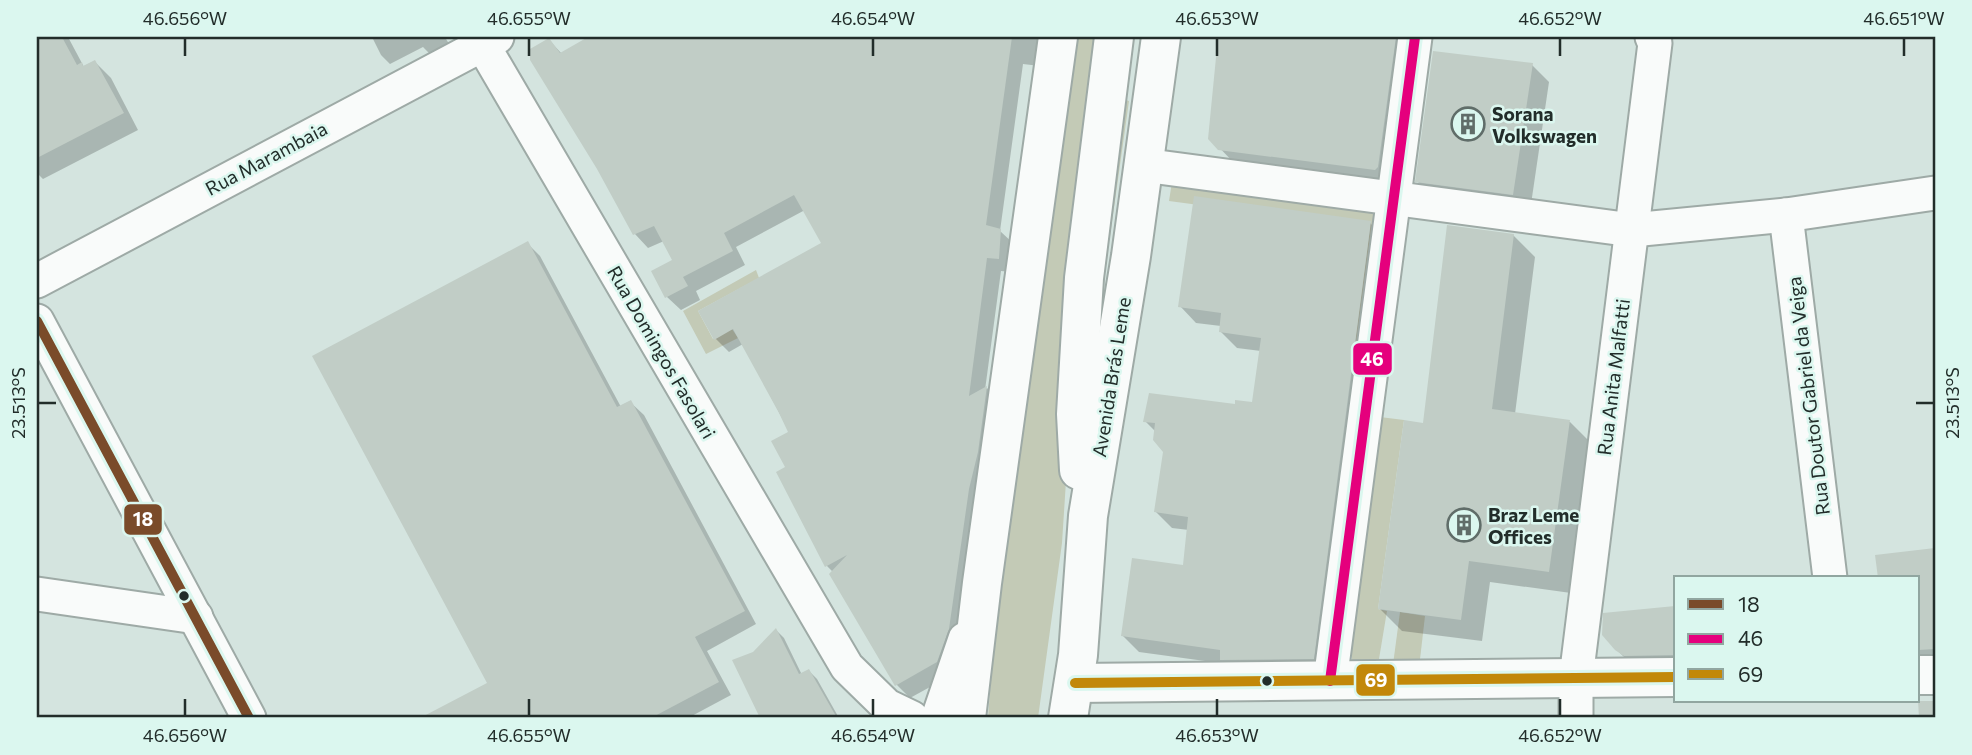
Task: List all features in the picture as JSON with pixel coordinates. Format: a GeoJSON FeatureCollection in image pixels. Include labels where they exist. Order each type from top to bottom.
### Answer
{"type":"FeatureCollection","features":[{"type":"Feature","properties":{"kind":"main road"},"geometry":{"type":"LineString","coordinates":[[967,718],[982,583],[1058,37]]}},
{"type":"Feature","properties":{"kind":"main road"},"geometry":{"type":"LineString","coordinates":[[1088,516],[1076,448],[1076,414],[1084,278],[1114,37]]}},
{"type":"Feature","properties":{"kind":"main road","name":"Avenida Brás Leme"},"geometry":{"type":"LineString","coordinates":[[1072,701],[1088,516],[1131,256],[1161,37]]}},
{"type":"Feature","properties":{"kind":"main road"},"geometry":{"type":"LineString","coordinates":[[1072,701],[1330,681],[1674,677]]}},
{"type":"Feature","properties":{"kind":"street"},"geometry":{"type":"LineString","coordinates":[[1330,681],[1415,37]]}},
{"type":"Feature","properties":{"kind":"street","name":"Rua Marambaia"},"geometry":{"type":"LineString","coordinates":[[37,281],[486,39]]}},
{"type":"Feature","properties":{"kind":"street","name":"Rua Domingos Fasolari"},"geometry":{"type":"LineString","coordinates":[[486,39],[847,667],[873,718]]}},
{"type":"Feature","properties":{"kind":"street","name":"Rua Anita Malfatti"},"geometry":{"type":"LineString","coordinates":[[1576,718],[1576,678],[1658,39]]}},
{"type":"Feature","properties":{"kind":"street"},"geometry":{"type":"LineString","coordinates":[[1143,165],[1632,230],[1786,215],[1935,193]]}},
{"type":"Feature","properties":{"kind":"street","name":"Rua Doutor Gabriel da Veiga"},"geometry":{"type":"LineString","coordinates":[[1786,215],[1830,576]]}},
{"type":"Feature","properties":{"kind":"street"},"geometry":{"type":"LineString","coordinates":[[37,321],[249,718]]}},
{"type":"Feature","properties":{"kind":"street"},"geometry":{"type":"LineString","coordinates":[[938,718],[982,583]]}},
{"type":"Feature","properties":{"kind":"street"},"geometry":{"type":"LineString","coordinates":[[37,594],[196,617]]}},
{"type":"Feature","properties":{"kind":"street","name":"Rua Domingos Fasolari"},"geometry":{"type":"LineString","coordinates":[[847,667],[887,706],[912,718]]}},
{"type":"Feature","properties":{"kind":"green space"},"geometry":{"type":"Polygon","coordinates":[[[1074,37],[1098,37],[1114,96],[1129,101],[1110,236],[1089,291],[1078,295],[1062,543],[1038,718],[988,718],[997,597],[1074,37]]]}},
{"type":"Feature","properties":{"kind":"green space"},"geometry":{"type":"Polygon","coordinates":[[[1172,182],[1369,208],[1379,220],[1362,343],[1355,342],[1370,228],[1169,201],[1172,182]]]}},
{"type":"Feature","properties":{"kind":"green space"},"geometry":{"type":"Polygon","coordinates":[[[756,270],[759,278],[698,311],[713,339],[732,329],[738,338],[706,354],[683,311],[756,270]]]}},
{"type":"Feature","properties":{"kind":"green space"},"geometry":{"type":"Polygon","coordinates":[[[1380,417],[1404,420],[1378,609],[1387,611],[1377,671],[1352,663],[1352,634],[1380,417]]]}},
{"type":"Feature","properties":{"kind":"green space"},"geometry":{"type":"Polygon","coordinates":[[[1400,612],[1425,616],[1419,668],[1392,672],[1400,612]]]}},
{"type":"Feature","properties":{"kind":"building"},"geometry":{"type":"Polygon","coordinates":[[[37,37],[62,37],[77,65],[82,62],[83,66],[95,60],[124,113],[37,158],[37,37]]]}},
{"type":"Feature","properties":{"kind":"building"},"geometry":{"type":"Polygon","coordinates":[[[588,37],[1012,37],[986,225],[1001,229],[999,259],[987,258],[969,396],[987,386],[949,629],[937,662],[895,686],[829,574],[847,555],[825,567],[776,472],[785,467],[771,441],[788,432],[779,413],[733,329],[714,340],[698,311],[821,243],[794,195],[724,233],[733,251],[683,277],[688,286],[665,298],[651,271],[672,260],[654,226],[633,235],[597,169],[530,60],[530,49],[549,38],[560,53],[588,37]]]}},
{"type":"Feature","properties":{"kind":"building"},"geometry":{"type":"Polygon","coordinates":[[[1218,37],[1396,37],[1378,167],[1375,170],[1218,150],[1208,139],[1218,37]]]}},
{"type":"Feature","properties":{"kind":"building","name":"Sorana Volkswagen"},"geometry":{"type":"Polygon","coordinates":[[[1433,51],[1533,63],[1513,195],[1415,182],[1433,51]]]}},
{"type":"Feature","properties":{"kind":"building"},"geometry":{"type":"Polygon","coordinates":[[[1194,196],[1371,221],[1314,659],[1220,660],[1220,650],[1121,636],[1132,558],[1183,565],[1188,517],[1154,512],[1163,452],[1153,440],[1155,423],[1143,422],[1149,393],[1235,404],[1235,400],[1252,402],[1261,338],[1219,332],[1221,313],[1178,307],[1194,196]]]}},
{"type":"Feature","properties":{"kind":"building"},"geometry":{"type":"Polygon","coordinates":[[[1447,225],[1514,234],[1492,409],[1570,420],[1549,572],[1469,561],[1461,620],[1378,609],[1404,420],[1423,423],[1447,225]]]}},
{"type":"Feature","properties":{"kind":"building"},"geometry":{"type":"Polygon","coordinates":[[[528,241],[617,407],[631,400],[745,611],[695,637],[719,682],[651,718],[420,718],[487,683],[312,356],[528,241]]]}},
{"type":"Feature","properties":{"kind":"building"},"geometry":{"type":"Polygon","coordinates":[[[1935,548],[1935,649],[1920,650],[1920,576],[1878,576],[1875,555],[1935,548]]]}},
{"type":"Feature","properties":{"kind":"building"},"geometry":{"type":"Polygon","coordinates":[[[1674,606],[1674,655],[1624,656],[1602,635],[1603,613],[1674,606]]]}},
{"type":"Feature","properties":{"kind":"building"},"geometry":{"type":"Polygon","coordinates":[[[776,628],[799,674],[809,669],[837,718],[760,718],[732,660],[753,652],[776,628]]]}},
{"type":"Feature","properties":{"kind":"building"},"geometry":{"type":"Polygon","coordinates":[[[1935,701],[1935,718],[1919,718],[1918,702],[1935,701]]]}},
{"type":"Feature","properties":{"kind":"transit line","name":"46"},"geometry":{"type":"LineString","coordinates":[[1330,681],[1415,37]]}},
{"type":"Feature","properties":{"kind":"transit line","name":"18"},"geometry":{"type":"LineString","coordinates":[[37,321],[249,718]]}},
{"type":"Feature","properties":{"kind":"transit line","name":"69"},"geometry":{"type":"LineString","coordinates":[[1075,683],[1674,677]]}},
{"type":"Feature","properties":{"kind":"place","name":"Sorana Volkswagen"},"geometry":{"type":"Point","coordinates":[1468,124]}},
{"type":"Feature","properties":{"kind":"place","name":"Braz Leme Offices"},"geometry":{"type":"Point","coordinates":[1464,525]}}]}
